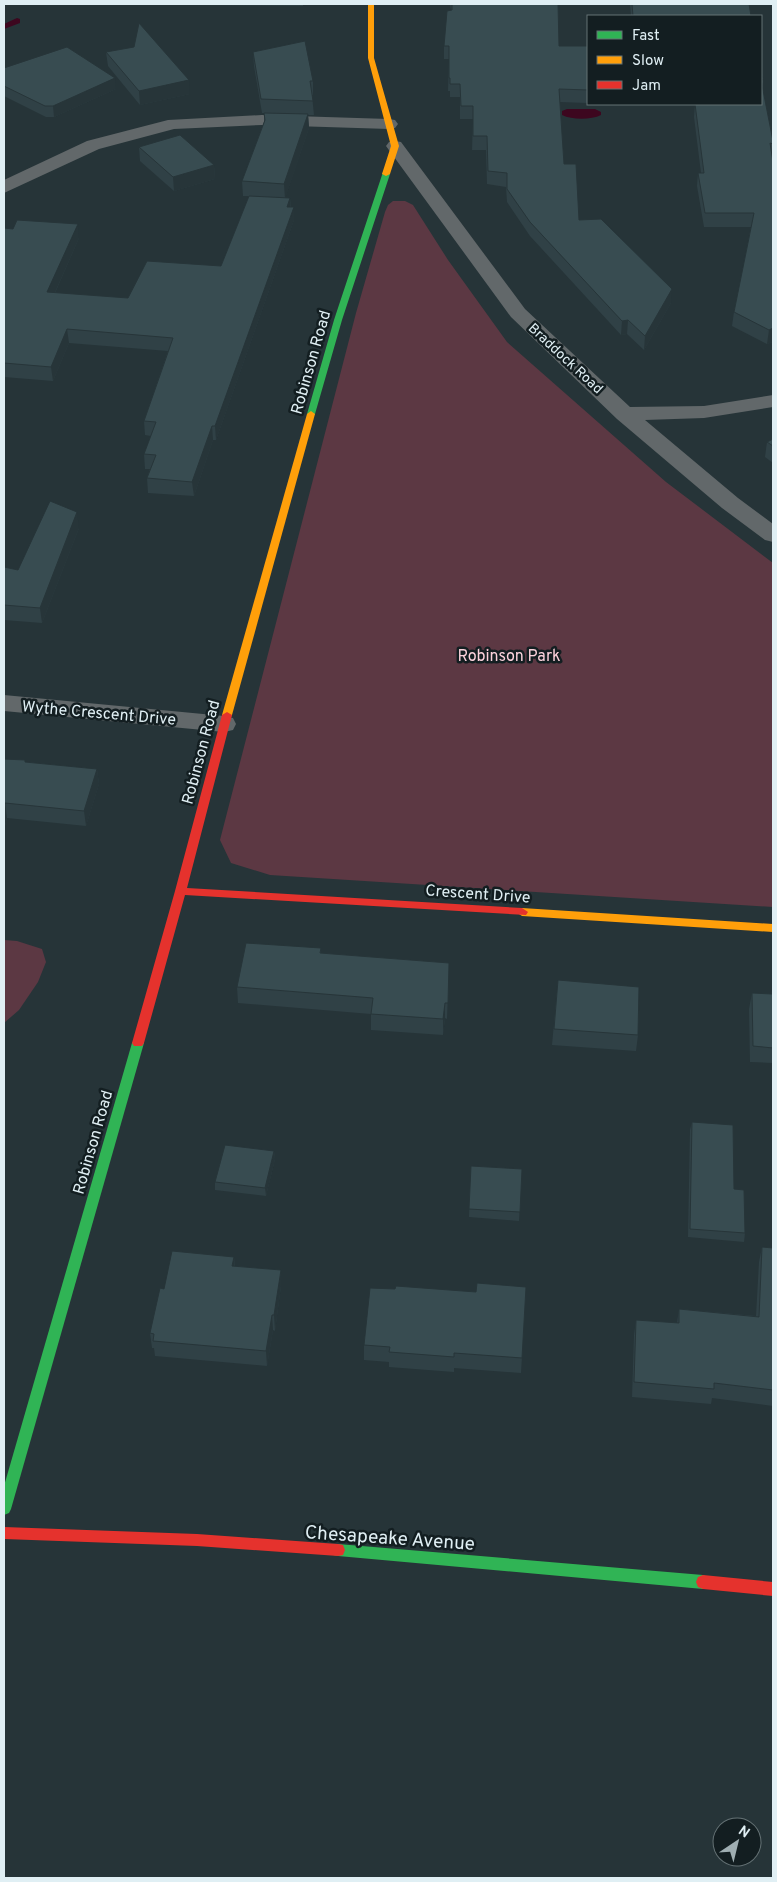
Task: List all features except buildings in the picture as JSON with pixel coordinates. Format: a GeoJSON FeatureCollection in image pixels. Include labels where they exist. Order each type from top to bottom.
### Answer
{"type":"FeatureCollection","features":[{"type":"Feature","properties":{"kind":"street"},"geometry":{"type":"LineString","coordinates":[[371,4],[372,58],[395,146]]}},
{"type":"Feature","properties":{"kind":"street"},"geometry":{"type":"LineString","coordinates":[[4,187],[93,145],[174,124],[262,120],[389,124]]}},
{"type":"Feature","properties":{"kind":"street","name":"Braddock Road"},"geometry":{"type":"LineString","coordinates":[[395,146],[518,313],[625,414],[730,503],[773,534]]}},
{"type":"Feature","properties":{"kind":"street","name":"Robinson Road"},"geometry":{"type":"LineString","coordinates":[[4,1509],[181,891],[224,724],[338,320],[395,146]]}},
{"type":"Feature","properties":{"kind":"street"},"geometry":{"type":"LineString","coordinates":[[625,414],[704,412],[773,401]]}},
{"type":"Feature","properties":{"kind":"street","name":"Wythe Crescent Drive"},"geometry":{"type":"LineString","coordinates":[[4,703],[224,724]]}},
{"type":"Feature","properties":{"kind":"street","name":"Crescent Drive"},"geometry":{"type":"LineString","coordinates":[[181,891],[773,928]]}},
{"type":"Feature","properties":{"kind":"street","name":"Chesapeake Avenue"},"geometry":{"type":"LineString","coordinates":[[4,1532],[86,1534],[398,1553],[773,1589]]}},
{"type":"Feature","properties":{"kind":"green space","name":"Robinson Park"},"geometry":{"type":"Polygon","coordinates":[[[393,201],[405,201],[413,205],[448,260],[507,342],[666,482],[773,563],[773,907],[270,875],[231,863],[220,840],[356,313],[385,212],[388,205],[393,201]]]}},
{"type":"Feature","properties":{"kind":"green space"},"geometry":{"type":"Polygon","coordinates":[[[4,940],[17,941],[42,949],[46,962],[38,982],[19,1010],[4,1023],[4,940]]]}},
{"type":"Feature","properties":{"kind":"shaded area"},"geometry":{"type":"Polygon","coordinates":[[[567,109],[595,109],[601,112],[601,115],[587,119],[576,119],[562,115],[562,111],[567,109]]]}},
{"type":"Feature","properties":{"kind":"waterway"},"geometry":{"type":"LineString","coordinates":[[4,27],[17,21]]}},
{"type":"Feature","properties":{"kind":"traffic: fast"},"geometry":{"type":"LineString","coordinates":[[311,414],[338,320],[386,174]]}},
{"type":"Feature","properties":{"kind":"traffic: fast"},"geometry":{"type":"LineString","coordinates":[[4,1509],[138,1043]]}},
{"type":"Feature","properties":{"kind":"traffic: fast"},"geometry":{"type":"LineString","coordinates":[[338,1550],[703,1582]]}},
{"type":"Feature","properties":{"kind":"traffic: slow"},"geometry":{"type":"LineString","coordinates":[[371,4],[371,58],[395,146],[386,174]]}},
{"type":"Feature","properties":{"kind":"traffic: slow"},"geometry":{"type":"LineString","coordinates":[[227,715],[311,414]]}},
{"type":"Feature","properties":{"kind":"traffic: slow"},"geometry":{"type":"LineString","coordinates":[[522,912],[773,928]]}},
{"type":"Feature","properties":{"kind":"traffic: jam"},"geometry":{"type":"LineString","coordinates":[[138,1043],[181,891],[227,715]]}},
{"type":"Feature","properties":{"kind":"traffic: jam"},"geometry":{"type":"LineString","coordinates":[[181,891],[522,912]]}},
{"type":"Feature","properties":{"kind":"traffic: jam"},"geometry":{"type":"LineString","coordinates":[[4,1533],[197,1540],[338,1550]]}},
{"type":"Feature","properties":{"kind":"traffic: jam"},"geometry":{"type":"LineString","coordinates":[[703,1582],[773,1589]]}}]}
